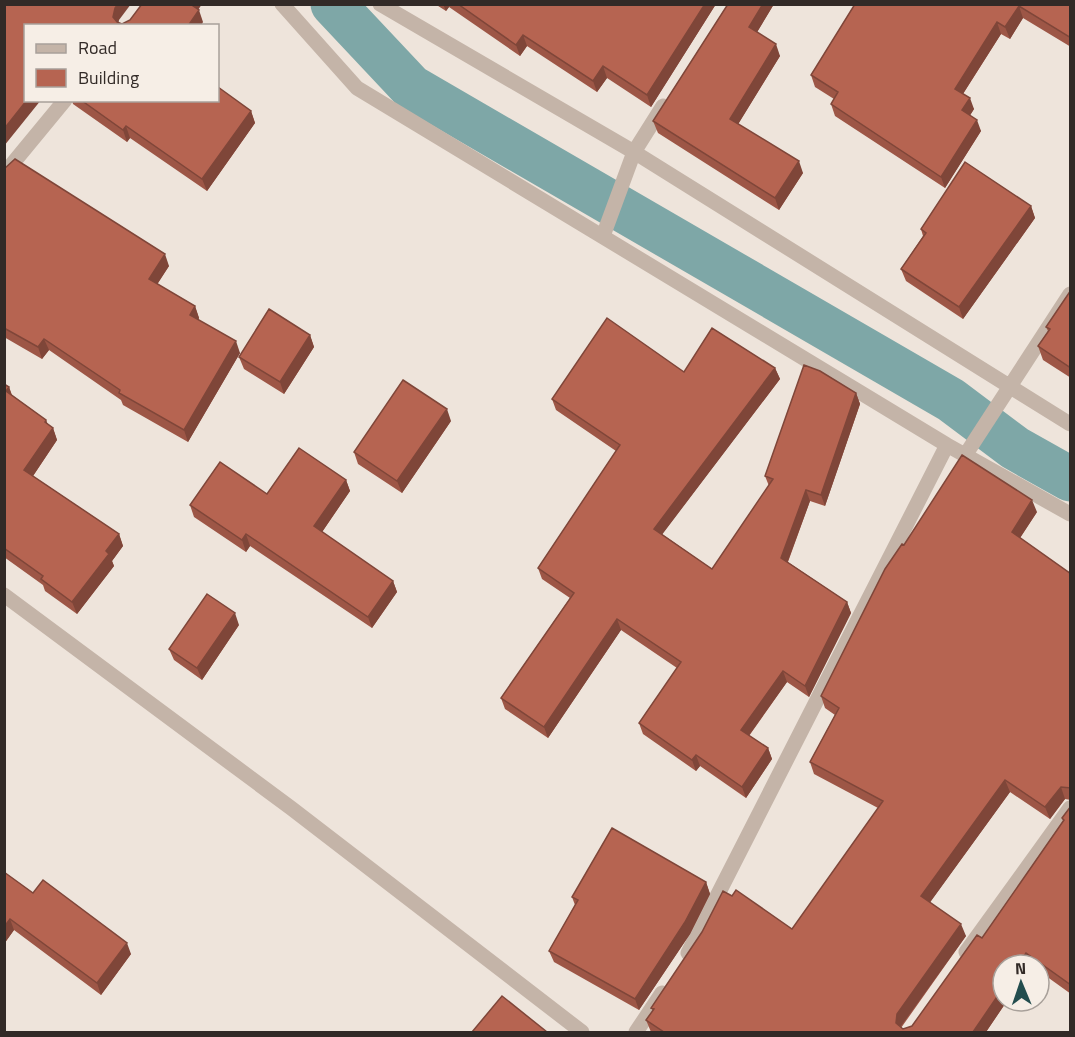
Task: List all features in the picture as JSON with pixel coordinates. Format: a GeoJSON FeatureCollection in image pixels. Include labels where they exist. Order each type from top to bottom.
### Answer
{"type":"FeatureCollection","features":[{"type":"Feature","properties":{"kind":"street"},"geometry":{"type":"LineString","coordinates":[[282,4],[357,88],[947,445],[1071,514]]}},
{"type":"Feature","properties":{"kind":"street"},"geometry":{"type":"LineString","coordinates":[[380,4],[634,152],[1071,424]]}},
{"type":"Feature","properties":{"kind":"street"},"geometry":{"type":"LineString","coordinates":[[603,236],[634,152],[672,93]]}},
{"type":"Feature","properties":{"kind":"street"},"geometry":{"type":"LineString","coordinates":[[4,174],[63,102]]}},
{"type":"Feature","properties":{"kind":"street"},"geometry":{"type":"LineString","coordinates":[[966,454],[1071,294]]}},
{"type":"Feature","properties":{"kind":"street"},"geometry":{"type":"LineString","coordinates":[[636,1032],[703,929],[947,445]]}},
{"type":"Feature","properties":{"kind":"street"},"geometry":{"type":"LineString","coordinates":[[4,595],[291,808],[582,1032]]}},
{"type":"Feature","properties":{"kind":"street"},"geometry":{"type":"LineString","coordinates":[[956,967],[1071,808]]}},
{"type":"Feature","properties":{"kind":"building"},"geometry":{"type":"Polygon","coordinates":[[[4,4],[118,4],[113,17],[122,24],[24,24],[25,102],[4,129],[4,4]]]}},
{"type":"Feature","properties":{"kind":"building"},"geometry":{"type":"Polygon","coordinates":[[[142,4],[190,4],[199,10],[189,24],[122,24],[130,20],[142,4]]]}},
{"type":"Feature","properties":{"kind":"building"},"geometry":{"type":"Polygon","coordinates":[[[458,4],[705,4],[647,95],[603,66],[593,81],[523,35],[516,45],[458,4]]]}},
{"type":"Feature","properties":{"kind":"building"},"geometry":{"type":"Polygon","coordinates":[[[728,4],[763,4],[749,27],[776,44],[730,119],[799,161],[775,198],[653,121],[728,4]]]}},
{"type":"Feature","properties":{"kind":"building"},"geometry":{"type":"Polygon","coordinates":[[[855,4],[1071,4],[1071,38],[1019,6],[1005,27],[997,22],[955,89],[970,98],[962,110],[977,120],[941,177],[831,104],[838,92],[811,75],[855,4]]]}},
{"type":"Feature","properties":{"kind":"building"},"geometry":{"type":"Polygon","coordinates":[[[219,88],[251,111],[202,179],[126,126],[123,130],[84,102],[219,102],[219,88]]]}},
{"type":"Feature","properties":{"kind":"building"},"geometry":{"type":"Polygon","coordinates":[[[15,159],[165,254],[149,279],[195,306],[190,315],[236,341],[184,430],[119,393],[120,390],[44,339],[38,347],[4,328],[4,169],[15,159]]]}},
{"type":"Feature","properties":{"kind":"building"},"geometry":{"type":"Polygon","coordinates":[[[965,162],[1031,206],[959,307],[901,269],[926,233],[921,229],[965,162]]]}},
{"type":"Feature","properties":{"kind":"building"},"geometry":{"type":"Polygon","coordinates":[[[1071,290],[1071,368],[1038,346],[1050,329],[1046,327],[1071,290]]]}},
{"type":"Feature","properties":{"kind":"building"},"geometry":{"type":"Polygon","coordinates":[[[269,309],[310,335],[280,382],[239,357],[269,309]]]}},
{"type":"Feature","properties":{"kind":"building"},"geometry":{"type":"Polygon","coordinates":[[[607,318],[684,372],[712,328],[775,368],[654,529],[712,569],[773,479],[765,476],[804,365],[820,371],[856,393],[821,495],[806,490],[781,558],[847,602],[805,686],[783,671],[741,730],[768,748],[742,787],[696,755],[692,760],[639,723],[681,662],[617,619],[544,727],[501,698],[574,593],[538,568],[620,445],[552,399],[607,318]]]}},
{"type":"Feature","properties":{"kind":"building"},"geometry":{"type":"Polygon","coordinates":[[[403,380],[447,409],[397,481],[354,452],[403,380]]]}},
{"type":"Feature","properties":{"kind":"building"},"geometry":{"type":"Polygon","coordinates":[[[4,384],[9,387],[6,391],[46,420],[45,422],[53,428],[24,470],[119,534],[106,551],[109,554],[72,602],[41,579],[43,576],[4,548],[4,384]]]}},
{"type":"Feature","properties":{"kind":"building"},"geometry":{"type":"Polygon","coordinates":[[[299,448],[346,480],[314,526],[393,581],[368,617],[246,534],[242,540],[190,505],[220,462],[267,494],[299,448]]]}},
{"type":"Feature","properties":{"kind":"building"},"geometry":{"type":"Polygon","coordinates":[[[962,455],[1032,500],[1012,532],[1071,574],[1071,788],[1061,787],[1045,807],[1005,780],[921,896],[961,924],[897,1014],[896,1023],[903,1029],[912,1026],[977,935],[982,938],[1064,820],[1062,818],[1071,806],[1071,985],[1051,971],[1051,953],[991,953],[991,1006],[973,1032],[664,1032],[646,1020],[654,1009],[651,1008],[702,932],[723,891],[732,896],[736,890],[792,929],[883,801],[810,762],[839,708],[821,696],[885,569],[902,544],[904,545],[962,455]]]}},
{"type":"Feature","properties":{"kind":"building"},"geometry":{"type":"Polygon","coordinates":[[[207,594],[235,613],[197,668],[169,649],[207,594]]]}},
{"type":"Feature","properties":{"kind":"building"},"geometry":{"type":"Polygon","coordinates":[[[612,828],[706,882],[685,922],[635,999],[549,951],[578,900],[572,897],[612,828]]]}},
{"type":"Feature","properties":{"kind":"building"},"geometry":{"type":"Polygon","coordinates":[[[4,872],[33,893],[43,880],[127,943],[97,983],[10,919],[4,927],[4,872]]]}},
{"type":"Feature","properties":{"kind":"building"},"geometry":{"type":"Polygon","coordinates":[[[502,996],[547,1032],[472,1032],[502,996]]]}},
{"type":"Feature","properties":{"kind":"waterway"},"geometry":{"type":"LineString","coordinates":[[333,4],[411,87],[951,400],[1015,448],[1070,479]]}}]}
